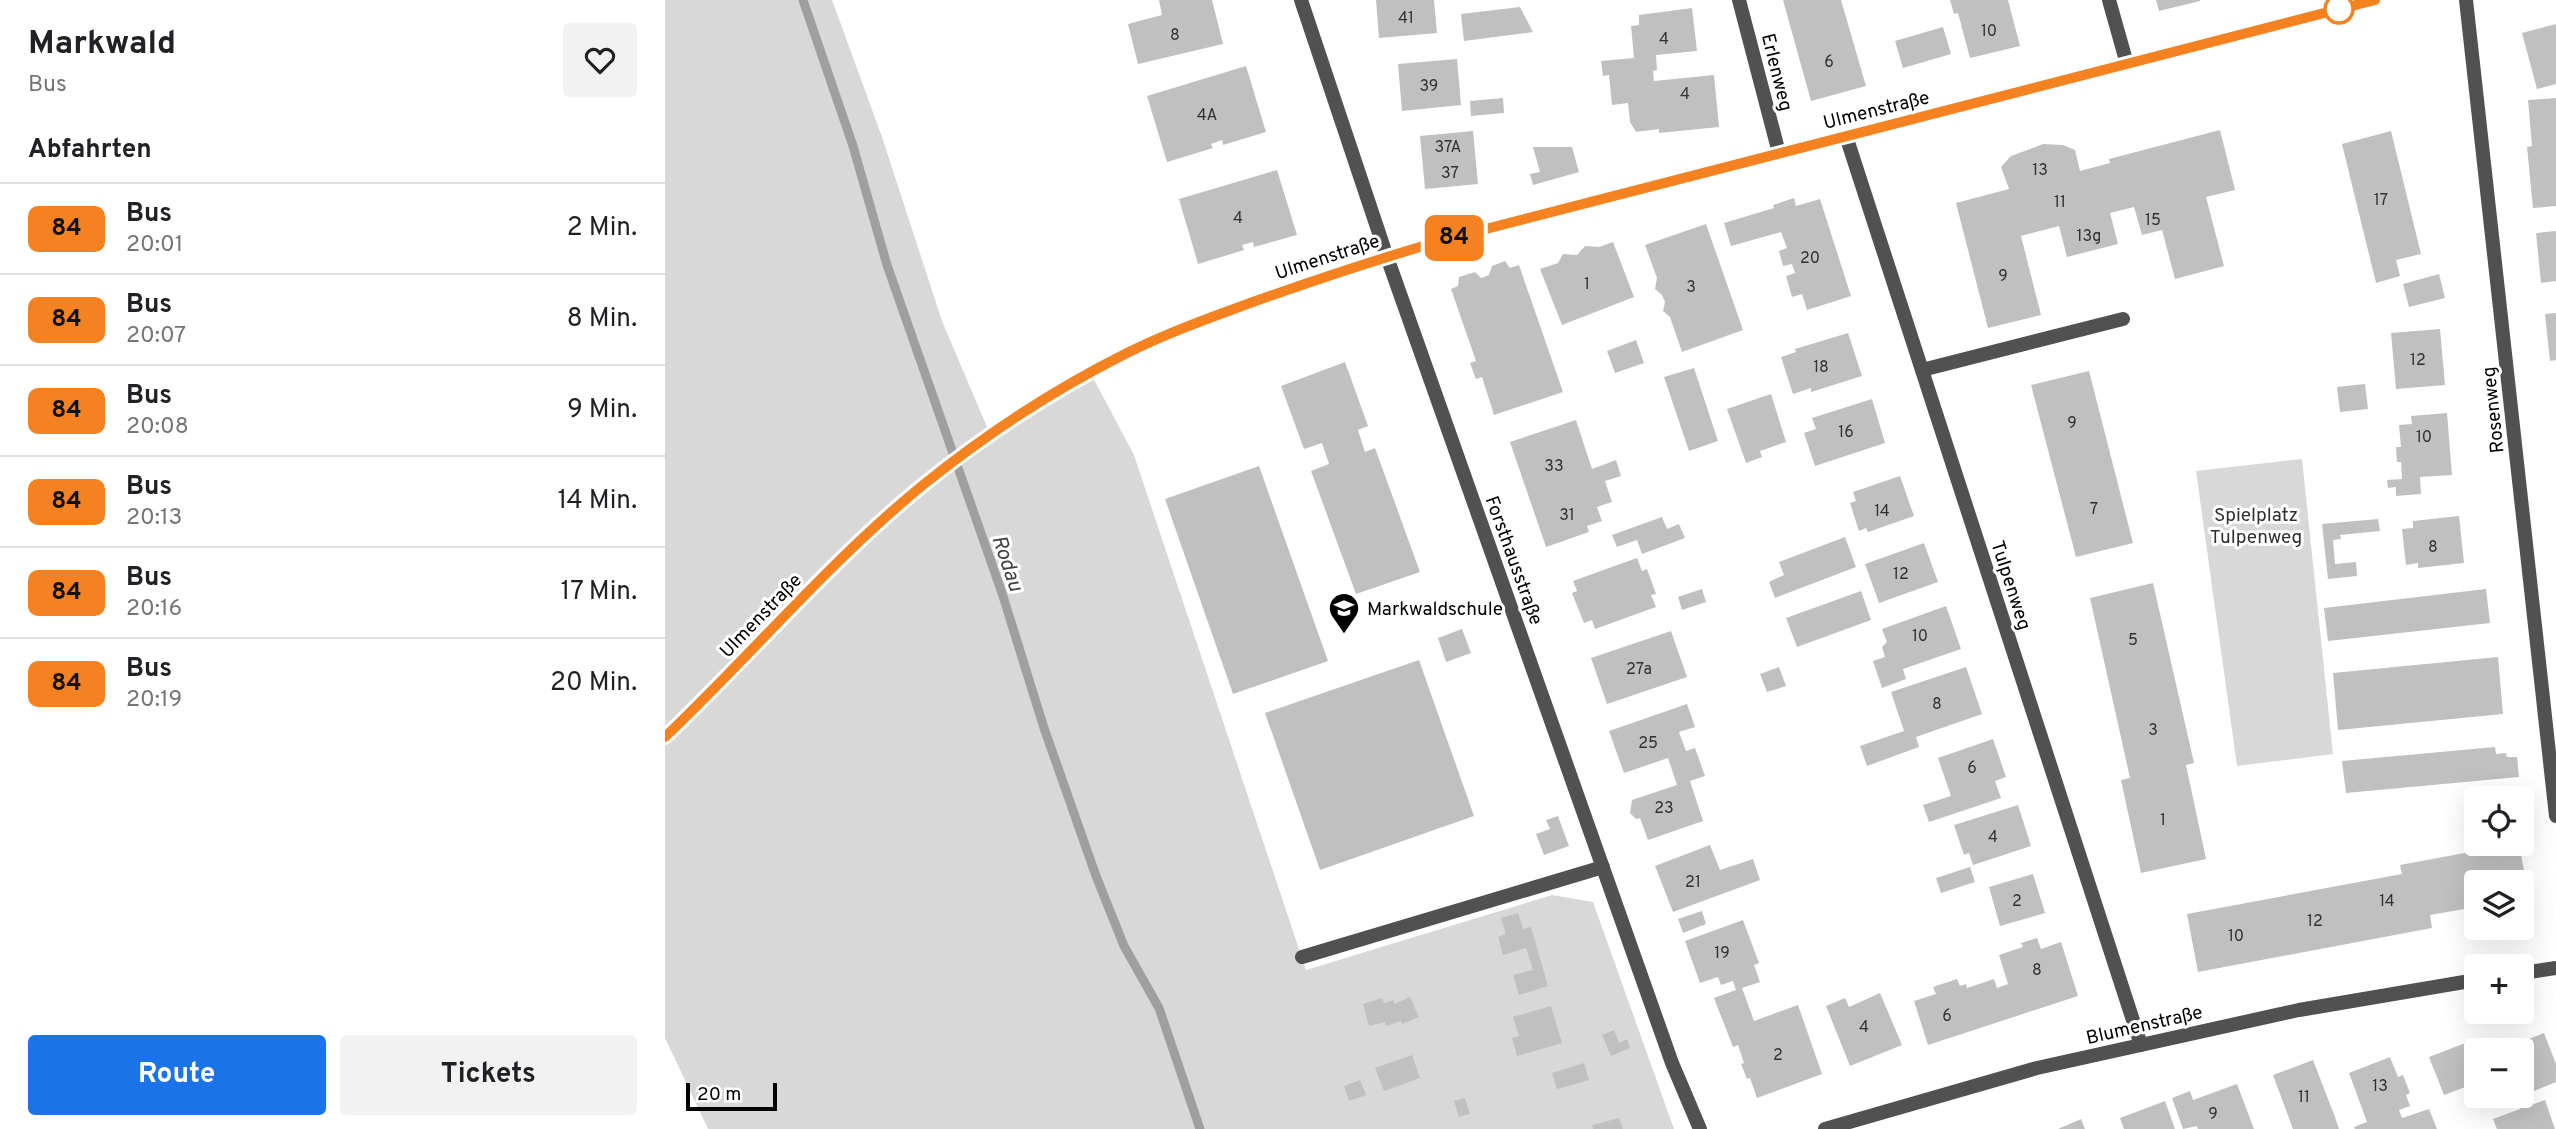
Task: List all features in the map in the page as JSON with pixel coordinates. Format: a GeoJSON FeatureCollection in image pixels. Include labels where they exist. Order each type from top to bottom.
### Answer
{"type":"FeatureCollection","features":[{"type":"Feature","properties":{"kind":"street","name":"Forsthausstraße"},"geometry":{"type":"LineString","coordinates":[[1301,0],[1387,257],[1672,1063],[1700,1129]]}},
{"type":"Feature","properties":{"kind":"street","name":"Erlenweg"},"geometry":{"type":"LineString","coordinates":[[1739,0],[1779,153]]}},
{"type":"Feature","properties":{"kind":"street"},"geometry":{"type":"LineString","coordinates":[[2109,0],[2127,64]]}},
{"type":"Feature","properties":{"kind":"street","name":"Ulmenstraße"},"geometry":{"type":"LineString","coordinates":[[665,737],[854,548],[923,485],[990,435],[1090,373],[1153,341],[1217,315],[1387,257],[2375,0]]}},
{"type":"Feature","properties":{"kind":"street","name":"Rosenweg"},"geometry":{"type":"LineString","coordinates":[[2466,0],[2556,816]]}},
{"type":"Feature","properties":{"kind":"street","name":"Tulpenweg"},"geometry":{"type":"LineString","coordinates":[[1846,136],[2141,1045]]}},
{"type":"Feature","properties":{"kind":"street"},"geometry":{"type":"LineString","coordinates":[[1922,370],[2123,319]]}},
{"type":"Feature","properties":{"kind":"street"},"geometry":{"type":"LineString","coordinates":[[1302,957],[1603,867]]}},
{"type":"Feature","properties":{"kind":"street"},"geometry":{"type":"LineString","coordinates":[[2534,971],[2556,968]]}},
{"type":"Feature","properties":{"kind":"street","name":"Blumenstraße"},"geometry":{"type":"LineString","coordinates":[[1825,1129],[2037,1068],[2299,1010],[2464,981]]}},
{"type":"Feature","properties":{"kind":"green space"},"geometry":{"type":"Polygon","coordinates":[[[665,0],[832,0],[882,137],[942,321],[990,434],[1090,372],[1134,455],[1306,970],[1552,895],[1593,902],[1674,1129],[708,1129],[665,1038],[665,0]]]}},
{"type":"Feature","properties":{"kind":"green space","name":"Spielplatz Tulpenweg"},"geometry":{"type":"Polygon","coordinates":[[[2302,459],[2333,754],[2237,766],[2196,471],[2302,459]]]}},
{"type":"Feature","properties":{"kind":"building"},"geometry":{"type":"Polygon","coordinates":[[[1159,0],[1212,0],[1223,44],[1138,64],[1128,24],[1162,15],[1159,0]]]}},
{"type":"Feature","properties":{"kind":"building"},"geometry":{"type":"Polygon","coordinates":[[[1376,0],[1434,0],[1437,33],[1379,38],[1376,0]]]}},
{"type":"Feature","properties":{"kind":"building"},"geometry":{"type":"Polygon","coordinates":[[[1783,0],[1841,0],[1866,86],[1811,101],[1783,0]]]}},
{"type":"Feature","properties":{"kind":"building"},"geometry":{"type":"Polygon","coordinates":[[[1950,0],[2008,0],[2020,46],[1970,58],[1958,13],[1954,14],[1950,0]]]}},
{"type":"Feature","properties":{"kind":"building"},"geometry":{"type":"Polygon","coordinates":[[[2156,0],[2200,0],[2200,1],[2159,11],[2156,0]]]}},
{"type":"Feature","properties":{"kind":"building"},"geometry":{"type":"Polygon","coordinates":[[[1520,7],[1533,32],[1464,41],[1461,14],[1520,7]]]}},
{"type":"Feature","properties":{"kind":"building"},"geometry":{"type":"Polygon","coordinates":[[[1692,8],[1697,51],[1656,55],[1657,70],[1653,71],[1654,81],[1714,75],[1719,127],[1659,133],[1659,129],[1636,132],[1630,122],[1628,103],[1612,105],[1609,75],[1603,76],[1601,61],[1634,58],[1631,26],[1639,25],[1639,15],[1692,8]]]}},
{"type":"Feature","properties":{"kind":"building"},"geometry":{"type":"Polygon","coordinates":[[[2556,24],[2556,84],[2537,89],[2522,33],[2556,24]]]}},
{"type":"Feature","properties":{"kind":"building"},"geometry":{"type":"Polygon","coordinates":[[[1943,27],[1951,54],[1903,68],[1895,41],[1943,27]]]}},
{"type":"Feature","properties":{"kind":"building"},"geometry":{"type":"Polygon","coordinates":[[[1457,59],[1461,105],[1402,111],[1398,64],[1457,59]]]}},
{"type":"Feature","properties":{"kind":"building"},"geometry":{"type":"Polygon","coordinates":[[[1246,66],[1266,132],[1223,145],[1222,140],[1211,144],[1213,148],[1167,162],[1147,96],[1246,66]]]}},
{"type":"Feature","properties":{"kind":"building"},"geometry":{"type":"Polygon","coordinates":[[[1503,98],[1504,113],[1471,116],[1470,101],[1503,98]]]}},
{"type":"Feature","properties":{"kind":"building"},"geometry":{"type":"Polygon","coordinates":[[[2556,98],[2556,206],[2533,208],[2527,147],[2532,146],[2528,100],[2556,98]]]}},
{"type":"Feature","properties":{"kind":"building"},"geometry":{"type":"Polygon","coordinates":[[[2220,130],[2235,190],[2206,197],[2224,266],[2175,279],[2162,230],[2142,235],[2134,207],[2110,213],[2118,244],[2067,257],[2059,226],[2021,236],[2041,315],[1988,328],[1956,203],[2009,189],[2001,167],[2011,156],[2043,144],[2063,145],[2075,150],[2080,171],[2110,163],[2109,159],[2220,130]]]}},
{"type":"Feature","properties":{"kind":"building"},"geometry":{"type":"Polygon","coordinates":[[[1473,131],[1478,184],[1425,189],[1420,136],[1473,131]]]}},
{"type":"Feature","properties":{"kind":"building"},"geometry":{"type":"Polygon","coordinates":[[[2391,131],[2421,254],[2396,260],[2400,276],[2376,283],[2342,144],[2391,131]]]}},
{"type":"Feature","properties":{"kind":"building"},"geometry":{"type":"Polygon","coordinates":[[[1533,147],[1572,147],[1579,172],[1533,185],[1530,174],[1540,172],[1533,147]]]}},
{"type":"Feature","properties":{"kind":"building"},"geometry":{"type":"Polygon","coordinates":[[[1277,170],[1297,235],[1254,247],[1253,242],[1242,245],[1244,250],[1198,264],[1179,199],[1277,170]]]}},
{"type":"Feature","properties":{"kind":"building"},"geometry":{"type":"Polygon","coordinates":[[[1794,198],[1796,206],[1820,199],[1851,296],[1807,310],[1802,294],[1792,297],[1786,276],[1795,273],[1792,264],[1783,266],[1779,251],[1787,248],[1781,232],[1731,246],[1724,223],[1774,208],[1773,205],[1794,198]]]}},
{"type":"Feature","properties":{"kind":"building"},"geometry":{"type":"Polygon","coordinates":[[[1706,224],[1743,330],[1682,352],[1670,317],[1663,311],[1665,302],[1662,295],[1655,289],[1657,278],[1645,245],[1706,224]]]}},
{"type":"Feature","properties":{"kind":"building"},"geometry":{"type":"Polygon","coordinates":[[[2556,231],[2556,281],[2541,283],[2536,233],[2556,231]]]}},
{"type":"Feature","properties":{"kind":"building"},"geometry":{"type":"Polygon","coordinates":[[[1613,242],[1634,297],[1562,325],[1540,269],[1558,263],[1563,254],[1577,255],[1585,246],[1599,247],[1613,242]]]}},
{"type":"Feature","properties":{"kind":"building"},"geometry":{"type":"Polygon","coordinates":[[[1505,261],[1510,268],[1519,265],[1563,392],[1494,415],[1482,377],[1476,379],[1470,363],[1476,361],[1451,289],[1458,286],[1459,277],[1475,272],[1481,278],[1489,275],[1492,266],[1505,261]]]}},
{"type":"Feature","properties":{"kind":"building"},"geometry":{"type":"Polygon","coordinates":[[[2439,274],[2445,298],[2409,307],[2403,284],[2439,274]]]}},
{"type":"Feature","properties":{"kind":"building"},"geometry":{"type":"Polygon","coordinates":[[[2556,313],[2556,360],[2550,361],[2545,314],[2556,313]]]}},
{"type":"Feature","properties":{"kind":"building"},"geometry":{"type":"Polygon","coordinates":[[[2440,329],[2445,385],[2396,389],[2391,333],[2440,329]]]}},
{"type":"Feature","properties":{"kind":"building"},"geometry":{"type":"Polygon","coordinates":[[[1848,333],[1862,376],[1811,392],[1811,388],[1793,394],[1781,357],[1796,352],[1795,349],[1848,333]]]}},
{"type":"Feature","properties":{"kind":"building"},"geometry":{"type":"Polygon","coordinates":[[[1636,340],[1644,363],[1615,373],[1607,351],[1636,340]]]}},
{"type":"Feature","properties":{"kind":"building"},"geometry":{"type":"Polygon","coordinates":[[[1345,362],[1368,426],[1358,430],[1365,452],[1375,448],[1420,572],[1356,594],[1311,471],[1329,464],[1322,443],[1304,449],[1281,386],[1345,362]]]}},
{"type":"Feature","properties":{"kind":"building"},"geometry":{"type":"Polygon","coordinates":[[[1694,368],[1718,441],[1689,451],[1664,377],[1694,368]]]}},
{"type":"Feature","properties":{"kind":"building"},"geometry":{"type":"Polygon","coordinates":[[[2089,371],[2133,543],[2076,557],[2031,385],[2089,371]]]}},
{"type":"Feature","properties":{"kind":"building"},"geometry":{"type":"Polygon","coordinates":[[[2365,384],[2368,409],[2340,412],[2337,387],[2365,384]]]}},
{"type":"Feature","properties":{"kind":"building"},"geometry":{"type":"Polygon","coordinates":[[[1771,394],[1786,442],[1760,451],[1762,457],[1746,463],[1727,409],[1771,394]]]}},
{"type":"Feature","properties":{"kind":"building"},"geometry":{"type":"Polygon","coordinates":[[[1872,399],[1885,443],[1815,466],[1804,433],[1816,429],[1812,418],[1872,399]]]}},
{"type":"Feature","properties":{"kind":"building"},"geometry":{"type":"Polygon","coordinates":[[[2447,413],[2452,475],[2420,477],[2421,494],[2396,496],[2396,487],[2388,488],[2387,480],[2402,479],[2401,462],[2397,462],[2396,447],[2401,447],[2399,425],[2412,424],[2411,416],[2447,413]]]}},
{"type":"Feature","properties":{"kind":"building"},"geometry":{"type":"Polygon","coordinates":[[[1576,420],[1592,469],[1616,460],[1621,476],[1605,481],[1612,502],[1597,507],[1602,521],[1587,526],[1589,532],[1546,547],[1510,442],[1576,420]]]}},
{"type":"Feature","properties":{"kind":"building"},"geometry":{"type":"Polygon","coordinates":[[[1259,466],[1328,661],[1233,694],[1165,499],[1259,466]]]}},
{"type":"Feature","properties":{"kind":"building"},"geometry":{"type":"Polygon","coordinates":[[[1900,476],[1914,516],[1868,532],[1866,528],[1859,531],[1850,503],[1856,501],[1853,492],[1900,476]]]}},
{"type":"Feature","properties":{"kind":"building"},"geometry":{"type":"Polygon","coordinates":[[[2459,516],[2464,563],[2418,568],[2418,563],[2406,565],[2402,529],[2413,528],[2413,521],[2459,516]]]}},
{"type":"Feature","properties":{"kind":"building"},"geometry":{"type":"Polygon","coordinates":[[[1662,517],[1667,529],[1679,524],[1685,538],[1642,554],[1637,540],[1617,547],[1612,535],[1662,517]]]}},
{"type":"Feature","properties":{"kind":"building"},"geometry":{"type":"Polygon","coordinates":[[[2378,519],[2380,531],[2340,535],[2341,539],[2333,540],[2335,564],[2356,562],[2357,576],[2328,579],[2322,524],[2378,519]]]}},
{"type":"Feature","properties":{"kind":"building"},"geometry":{"type":"Polygon","coordinates":[[[1845,537],[1856,567],[1775,598],[1769,582],[1784,575],[1779,562],[1845,537]]]}},
{"type":"Feature","properties":{"kind":"building"},"geometry":{"type":"Polygon","coordinates":[[[1924,543],[1938,582],[1879,603],[1865,564],[1924,543]]]}},
{"type":"Feature","properties":{"kind":"building"},"geometry":{"type":"Polygon","coordinates":[[[1637,558],[1642,571],[1647,569],[1656,594],[1651,595],[1656,607],[1595,629],[1592,620],[1584,623],[1572,593],[1577,591],[1573,581],[1637,558]]]}},
{"type":"Feature","properties":{"kind":"building"},"geometry":{"type":"Polygon","coordinates":[[[2153,583],[2194,763],[2186,765],[2206,859],[2141,873],[2121,780],[2130,778],[2090,598],[2153,583]]]}},
{"type":"Feature","properties":{"kind":"building"},"geometry":{"type":"Polygon","coordinates":[[[1702,589],[1706,602],[1682,610],[1678,597],[1702,589]]]}},
{"type":"Feature","properties":{"kind":"building"},"geometry":{"type":"Polygon","coordinates":[[[2486,589],[2490,623],[2328,641],[2324,608],[2486,589]]]}},
{"type":"Feature","properties":{"kind":"building"},"geometry":{"type":"Polygon","coordinates":[[[1861,591],[1871,620],[1797,647],[1786,618],[1861,591]]]}},
{"type":"Feature","properties":{"kind":"building"},"geometry":{"type":"Polygon","coordinates":[[[1946,606],[1961,649],[1903,669],[1906,679],[1882,688],[1873,661],[1885,657],[1882,647],[1887,642],[1882,629],[1946,606]]]}},
{"type":"Feature","properties":{"kind":"building"},"geometry":{"type":"Polygon","coordinates":[[[1462,629],[1471,653],[1446,662],[1438,638],[1462,629]]]}},
{"type":"Feature","properties":{"kind":"building"},"geometry":{"type":"Polygon","coordinates":[[[1671,631],[1687,677],[1607,704],[1591,658],[1671,631]]]}},
{"type":"Feature","properties":{"kind":"building"},"geometry":{"type":"Polygon","coordinates":[[[2498,657],[2503,714],[2338,730],[2333,673],[2498,657]]]}},
{"type":"Feature","properties":{"kind":"building"},"geometry":{"type":"Polygon","coordinates":[[[1419,660],[1474,816],[1320,870],[1265,713],[1419,660]]]}},
{"type":"Feature","properties":{"kind":"building"},"geometry":{"type":"Polygon","coordinates":[[[1779,667],[1786,686],[1767,692],[1760,674],[1779,667]]]}},
{"type":"Feature","properties":{"kind":"building"},"geometry":{"type":"Polygon","coordinates":[[[1966,667],[1982,714],[1916,737],[1919,747],[1867,766],[1860,746],[1904,731],[1891,692],[1966,667]]]}},
{"type":"Feature","properties":{"kind":"building"},"geometry":{"type":"Polygon","coordinates":[[[1687,704],[1695,727],[1679,732],[1686,751],[1695,748],[1705,776],[1690,781],[1703,821],[1648,840],[1640,818],[1636,819],[1630,813],[1632,800],[1677,785],[1668,758],[1624,773],[1609,731],[1687,704]]]}},
{"type":"Feature","properties":{"kind":"building"},"geometry":{"type":"Polygon","coordinates":[[[1993,739],[2006,777],[1995,781],[2001,798],[1929,822],[1923,805],[1951,796],[1938,758],[1993,739]]]}},
{"type":"Feature","properties":{"kind":"building"},"geometry":{"type":"Polygon","coordinates":[[[2495,747],[2496,754],[2506,753],[2507,757],[2517,757],[2519,777],[2346,793],[2342,761],[2495,747]]]}},
{"type":"Feature","properties":{"kind":"building"},"geometry":{"type":"Polygon","coordinates":[[[2018,805],[2031,846],[1973,865],[1969,853],[1964,855],[1954,825],[2018,805]]]}},
{"type":"Feature","properties":{"kind":"building"},"geometry":{"type":"Polygon","coordinates":[[[1558,816],[1569,846],[1544,855],[1536,834],[1550,829],[1546,820],[1558,816]]]}},
{"type":"Feature","properties":{"kind":"building"},"geometry":{"type":"Polygon","coordinates":[[[1710,845],[1720,870],[1753,859],[1760,880],[1673,912],[1655,866],[1710,845]]]}},
{"type":"Feature","properties":{"kind":"building"},"geometry":{"type":"Polygon","coordinates":[[[2464,853],[2464,856],[2521,856],[2524,870],[2464,870],[2464,909],[2430,915],[2432,928],[2198,972],[2187,914],[2402,874],[2400,865],[2464,853]]]}},
{"type":"Feature","properties":{"kind":"building"},"geometry":{"type":"Polygon","coordinates":[[[1970,867],[1975,882],[1941,893],[1936,878],[1970,867]]]}},
{"type":"Feature","properties":{"kind":"building"},"geometry":{"type":"Polygon","coordinates":[[[2033,874],[2045,913],[2000,926],[1989,887],[2033,874]]]}},
{"type":"Feature","properties":{"kind":"building"},"geometry":{"type":"Polygon","coordinates":[[[1702,911],[1706,924],[1683,933],[1678,919],[1702,911]]]}},
{"type":"Feature","properties":{"kind":"building"},"geometry":{"type":"Polygon","coordinates":[[[1518,913],[1523,929],[1531,927],[1548,986],[1519,995],[1513,975],[1533,970],[1526,948],[1503,955],[1498,937],[1506,934],[1501,918],[1518,913]]]}},
{"type":"Feature","properties":{"kind":"building"},"geometry":{"type":"Polygon","coordinates":[[[1743,920],[1759,963],[1754,965],[1760,982],[1742,988],[1754,1021],[1798,1005],[1822,1074],[1757,1098],[1750,1078],[1747,1079],[1741,1064],[1744,1063],[1738,1045],[1733,1047],[1714,998],[1736,990],[1733,981],[1721,985],[1718,977],[1700,983],[1685,941],[1743,920]]]}},
{"type":"Feature","properties":{"kind":"building"},"geometry":{"type":"Polygon","coordinates":[[[2037,938],[2041,949],[2061,942],[2078,996],[1928,1045],[1914,1001],[1936,994],[1933,987],[1957,979],[1960,986],[1966,984],[1967,988],[1994,979],[1997,988],[2008,984],[1999,955],[2023,947],[2021,943],[2037,938]]]}},
{"type":"Feature","properties":{"kind":"building"},"geometry":{"type":"Polygon","coordinates":[[[1880,993],[1902,1045],[1850,1066],[1826,1006],[1845,998],[1849,1007],[1880,993]]]}},
{"type":"Feature","properties":{"kind":"building"},"geometry":{"type":"Polygon","coordinates":[[[1410,997],[1419,1017],[1402,1024],[1401,1021],[1386,1026],[1385,1022],[1369,1026],[1363,1004],[1382,998],[1384,1003],[1394,1000],[1394,1004],[1410,997]]]}},
{"type":"Feature","properties":{"kind":"building"},"geometry":{"type":"Polygon","coordinates":[[[1551,1006],[1562,1043],[1517,1056],[1512,1038],[1519,1036],[1513,1017],[1551,1006]]]}},
{"type":"Feature","properties":{"kind":"building"},"geometry":{"type":"Polygon","coordinates":[[[1614,1030],[1619,1043],[1627,1039],[1630,1048],[1611,1056],[1602,1035],[1614,1030]]]}},
{"type":"Feature","properties":{"kind":"building"},"geometry":{"type":"Polygon","coordinates":[[[2544,1033],[2556,1064],[2556,1082],[2534,1091],[2534,1038],[2531,1038],[2544,1033]]]}},
{"type":"Feature","properties":{"kind":"building"},"geometry":{"type":"Polygon","coordinates":[[[2464,1044],[2464,1088],[2444,1095],[2429,1057],[2464,1044]]]}},
{"type":"Feature","properties":{"kind":"building"},"geometry":{"type":"Polygon","coordinates":[[[1412,1055],[1420,1078],[1384,1091],[1375,1068],[1412,1055]]]}},
{"type":"Feature","properties":{"kind":"building"},"geometry":{"type":"Polygon","coordinates":[[[2390,1057],[2398,1077],[2403,1075],[2410,1093],[2406,1095],[2410,1106],[2399,1110],[2402,1118],[2429,1109],[2437,1129],[2355,1129],[2354,1127],[2367,1122],[2349,1073],[2390,1057]]]}},
{"type":"Feature","properties":{"kind":"building"},"geometry":{"type":"Polygon","coordinates":[[[2313,1060],[2339,1129],[2293,1129],[2273,1075],[2313,1060]]]}},
{"type":"Feature","properties":{"kind":"building"},"geometry":{"type":"Polygon","coordinates":[[[1584,1063],[1589,1080],[1557,1089],[1552,1073],[1584,1063]]]}},
{"type":"Feature","properties":{"kind":"building"},"geometry":{"type":"Polygon","coordinates":[[[1360,1080],[1366,1095],[1349,1101],[1344,1086],[1360,1080]]]}},
{"type":"Feature","properties":{"kind":"building"},"geometry":{"type":"Polygon","coordinates":[[[2237,1084],[2254,1129],[2198,1129],[2197,1126],[2183,1129],[2172,1098],[2190,1091],[2193,1100],[2237,1084]]]}},
{"type":"Feature","properties":{"kind":"building"},"geometry":{"type":"Polygon","coordinates":[[[1465,1098],[1470,1114],[1459,1117],[1454,1101],[1465,1098]]]}},
{"type":"Feature","properties":{"kind":"building"},"geometry":{"type":"Polygon","coordinates":[[[2545,1100],[2555,1129],[2497,1129],[2493,1119],[2520,1109],[2534,1108],[2534,1104],[2545,1100]]]}},
{"type":"Feature","properties":{"kind":"building"},"geometry":{"type":"Polygon","coordinates":[[[2165,1101],[2175,1129],[2124,1129],[2120,1118],[2165,1101]]]}},
{"type":"Feature","properties":{"kind":"building"},"geometry":{"type":"Polygon","coordinates":[[[1619,1118],[1623,1129],[1593,1129],[1592,1125],[1619,1118]]]}},
{"type":"Feature","properties":{"kind":"building"},"geometry":{"type":"Polygon","coordinates":[[[2081,1119],[2085,1129],[2058,1129],[2081,1119]]]}},
{"type":"Feature","properties":{"kind":"waterway","name":"Rodau"},"geometry":{"type":"LineString","coordinates":[[803,0],[853,146],[887,265],[1002,593],[1044,728],[1096,876],[1124,946],[1159,1008],[1200,1129]]}},
{"type":"Feature","properties":{"kind":"bus line","name":"84"},"geometry":{"type":"LineString","coordinates":[[665,737],[854,548],[923,485],[990,435],[1050,396],[1129,352],[1177,331],[1317,280],[1447,239],[2375,0]]}},
{"type":"Feature","properties":{"kind":"place","name":"Markwaldschule"},"geometry":{"type":"Point","coordinates":[1344,635]}}]}
